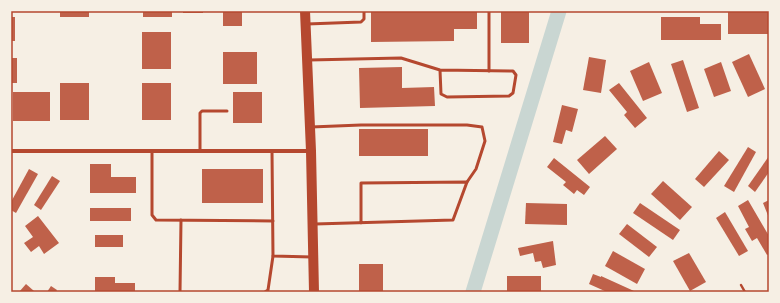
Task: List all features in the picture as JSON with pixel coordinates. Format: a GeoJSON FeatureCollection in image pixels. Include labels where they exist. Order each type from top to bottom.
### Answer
{"type":"FeatureCollection","features":[{"type":"Feature","properties":{"kind":"main road"},"geometry":{"type":"LineString","coordinates":[[305,11],[311,151],[314,292]]}},
{"type":"Feature","properties":{"kind":"street"},"geometry":{"type":"LineString","coordinates":[[11,151],[311,151]]}},
{"type":"Feature","properties":{"kind":"lane"},"geometry":{"type":"LineString","coordinates":[[306,24],[361,22],[364,19],[364,11]]}},
{"type":"Feature","properties":{"kind":"lane"},"geometry":{"type":"LineString","coordinates":[[489,11],[489,71]]}},
{"type":"Feature","properties":{"kind":"lane"},"geometry":{"type":"LineString","coordinates":[[307,60],[401,58],[440,70],[513,71],[516,75],[513,93],[509,96],[447,97],[441,94],[440,70]]}},
{"type":"Feature","properties":{"kind":"lane"},"geometry":{"type":"LineString","coordinates":[[200,151],[200,113],[202,110],[227,111]]}},
{"type":"Feature","properties":{"kind":"lane"},"geometry":{"type":"LineString","coordinates":[[310,127],[361,125],[467,125],[482,127],[485,141],[476,169],[467,182],[453,220],[313,224]]}},
{"type":"Feature","properties":{"kind":"lane"},"geometry":{"type":"LineString","coordinates":[[152,151],[152,215],[156,220],[273,221]]}},
{"type":"Feature","properties":{"kind":"lane"},"geometry":{"type":"LineString","coordinates":[[265,292],[268,290],[273,256],[272,151]]}},
{"type":"Feature","properties":{"kind":"lane"},"geometry":{"type":"LineString","coordinates":[[361,222],[361,183],[467,182]]}},
{"type":"Feature","properties":{"kind":"lane"},"geometry":{"type":"LineString","coordinates":[[180,292],[181,220]]}},
{"type":"Feature","properties":{"kind":"lane"},"geometry":{"type":"LineString","coordinates":[[273,256],[313,257]]}},
{"type":"Feature","properties":{"kind":"path"},"geometry":{"type":"LineString","coordinates":[[741,285],[745,292]]}},
{"type":"Feature","properties":{"kind":"building"},"geometry":{"type":"Polygon","coordinates":[[[60,11],[89,11],[89,17],[60,17],[60,11]]]}},
{"type":"Feature","properties":{"kind":"building"},"geometry":{"type":"Polygon","coordinates":[[[143,11],[172,11],[172,17],[143,17],[143,11]]]}},
{"type":"Feature","properties":{"kind":"building"},"geometry":{"type":"Polygon","coordinates":[[[183,11],[203,11],[203,13],[183,13],[183,11]]]}},
{"type":"Feature","properties":{"kind":"building"},"geometry":{"type":"Polygon","coordinates":[[[223,11],[242,11],[242,26],[223,26],[223,11]]]}},
{"type":"Feature","properties":{"kind":"building"},"geometry":{"type":"Polygon","coordinates":[[[371,11],[477,11],[477,29],[454,29],[454,41],[371,42],[371,11]]]}},
{"type":"Feature","properties":{"kind":"building"},"geometry":{"type":"Polygon","coordinates":[[[501,11],[529,11],[529,43],[501,43],[501,11]]]}},
{"type":"Feature","properties":{"kind":"building"},"geometry":{"type":"Polygon","coordinates":[[[728,11],[769,11],[769,34],[728,34],[728,11]]]}},
{"type":"Feature","properties":{"kind":"building"},"geometry":{"type":"Polygon","coordinates":[[[11,17],[15,17],[15,41],[11,41],[11,17]]]}},
{"type":"Feature","properties":{"kind":"building"},"geometry":{"type":"Polygon","coordinates":[[[661,17],[700,17],[700,24],[721,24],[721,40],[661,40],[661,17]]]}},
{"type":"Feature","properties":{"kind":"building"},"geometry":{"type":"Polygon","coordinates":[[[142,32],[171,32],[171,69],[142,69],[142,32]]]}},
{"type":"Feature","properties":{"kind":"building"},"geometry":{"type":"Polygon","coordinates":[[[223,52],[257,52],[257,84],[223,84],[223,52]]]}},
{"type":"Feature","properties":{"kind":"building"},"geometry":{"type":"Polygon","coordinates":[[[749,54],[765,89],[748,97],[732,62],[749,54]]]}},
{"type":"Feature","properties":{"kind":"building"},"geometry":{"type":"Polygon","coordinates":[[[589,57],[606,60],[601,93],[583,90],[589,57]]]}},
{"type":"Feature","properties":{"kind":"building"},"geometry":{"type":"Polygon","coordinates":[[[11,58],[17,58],[17,83],[11,83],[11,58]]]}},
{"type":"Feature","properties":{"kind":"building"},"geometry":{"type":"Polygon","coordinates":[[[683,60],[699,108],[687,112],[671,64],[683,60]]]}},
{"type":"Feature","properties":{"kind":"building"},"geometry":{"type":"Polygon","coordinates":[[[649,62],[662,93],[643,101],[630,71],[649,62]]]}},
{"type":"Feature","properties":{"kind":"building"},"geometry":{"type":"Polygon","coordinates":[[[721,62],[731,91],[714,97],[704,69],[721,62]]]}},
{"type":"Feature","properties":{"kind":"building"},"geometry":{"type":"Polygon","coordinates":[[[402,67],[402,88],[434,87],[435,106],[360,108],[359,68],[402,67]]]}},
{"type":"Feature","properties":{"kind":"building"},"geometry":{"type":"Polygon","coordinates":[[[60,83],[89,83],[89,120],[60,120],[60,83]]]}},
{"type":"Feature","properties":{"kind":"building"},"geometry":{"type":"Polygon","coordinates":[[[142,83],[171,83],[171,120],[142,120],[142,83]]]}},
{"type":"Feature","properties":{"kind":"building"},"geometry":{"type":"Polygon","coordinates":[[[619,83],[647,118],[635,128],[624,115],[627,112],[609,90],[619,83]]]}},
{"type":"Feature","properties":{"kind":"building"},"geometry":{"type":"Polygon","coordinates":[[[13,92],[50,92],[50,121],[13,121],[13,92]]]}},
{"type":"Feature","properties":{"kind":"building"},"geometry":{"type":"Polygon","coordinates":[[[233,92],[262,92],[262,123],[233,123],[233,92]]]}},
{"type":"Feature","properties":{"kind":"building"},"geometry":{"type":"Polygon","coordinates":[[[562,105],[578,109],[572,132],[566,130],[562,144],[553,142],[562,105]]]}},
{"type":"Feature","properties":{"kind":"building"},"geometry":{"type":"Polygon","coordinates":[[[359,129],[428,129],[428,156],[359,156],[359,129]]]}},
{"type":"Feature","properties":{"kind":"building"},"geometry":{"type":"Polygon","coordinates":[[[605,136],[617,149],[589,174],[577,160],[605,136]]]}},
{"type":"Feature","properties":{"kind":"building"},"geometry":{"type":"Polygon","coordinates":[[[748,147],[756,152],[734,192],[724,186],[748,147]]]}},
{"type":"Feature","properties":{"kind":"building"},"geometry":{"type":"Polygon","coordinates":[[[719,151],[729,160],[704,187],[695,179],[719,151]]]}},
{"type":"Feature","properties":{"kind":"building"},"geometry":{"type":"Polygon","coordinates":[[[769,156],[769,172],[755,192],[748,186],[769,156]]]}},
{"type":"Feature","properties":{"kind":"building"},"geometry":{"type":"Polygon","coordinates":[[[554,158],[590,187],[584,195],[577,190],[574,194],[563,185],[566,182],[547,167],[554,158]]]}},
{"type":"Feature","properties":{"kind":"building"},"geometry":{"type":"Polygon","coordinates":[[[90,164],[111,164],[111,177],[136,177],[136,193],[90,193],[90,164]]]}},
{"type":"Feature","properties":{"kind":"building"},"geometry":{"type":"Polygon","coordinates":[[[29,169],[38,174],[16,213],[11,210],[11,202],[29,169]]]}},
{"type":"Feature","properties":{"kind":"building"},"geometry":{"type":"Polygon","coordinates":[[[202,169],[263,169],[263,203],[202,203],[202,169]]]}},
{"type":"Feature","properties":{"kind":"building"},"geometry":{"type":"Polygon","coordinates":[[[52,176],[60,181],[41,210],[34,205],[52,176]]]}},
{"type":"Feature","properties":{"kind":"building"},"geometry":{"type":"Polygon","coordinates":[[[663,181],[692,207],[680,220],[651,194],[663,181]]]}},
{"type":"Feature","properties":{"kind":"building"},"geometry":{"type":"Polygon","coordinates":[[[748,200],[769,236],[769,254],[767,255],[757,238],[752,241],[745,229],[749,227],[738,206],[748,200]]]}},
{"type":"Feature","properties":{"kind":"building"},"geometry":{"type":"Polygon","coordinates":[[[769,200],[769,218],[763,203],[769,200]]]}},
{"type":"Feature","properties":{"kind":"building"},"geometry":{"type":"Polygon","coordinates":[[[526,203],[567,204],[567,225],[525,224],[526,203]]]}},
{"type":"Feature","properties":{"kind":"building"},"geometry":{"type":"Polygon","coordinates":[[[640,203],[680,230],[673,240],[633,213],[640,203]]]}},
{"type":"Feature","properties":{"kind":"building"},"geometry":{"type":"Polygon","coordinates":[[[90,208],[131,208],[131,221],[90,221],[90,208]]]}},
{"type":"Feature","properties":{"kind":"building"},"geometry":{"type":"Polygon","coordinates":[[[725,212],[748,251],[739,256],[716,218],[725,212]]]}},
{"type":"Feature","properties":{"kind":"building"},"geometry":{"type":"Polygon","coordinates":[[[38,216],[59,243],[44,254],[39,246],[31,252],[24,243],[33,237],[25,226],[38,216]]]}},
{"type":"Feature","properties":{"kind":"building"},"geometry":{"type":"Polygon","coordinates":[[[627,224],[657,247],[649,257],[619,234],[627,224]]]}},
{"type":"Feature","properties":{"kind":"building"},"geometry":{"type":"Polygon","coordinates":[[[95,235],[123,235],[123,247],[95,247],[95,235]]]}},
{"type":"Feature","properties":{"kind":"building"},"geometry":{"type":"Polygon","coordinates":[[[553,241],[556,265],[543,268],[541,261],[535,262],[533,253],[520,256],[518,248],[553,241]]]}},
{"type":"Feature","properties":{"kind":"building"},"geometry":{"type":"Polygon","coordinates":[[[613,251],[645,269],[637,284],[605,266],[613,251]]]}},
{"type":"Feature","properties":{"kind":"building"},"geometry":{"type":"Polygon","coordinates":[[[689,253],[706,282],[690,291],[673,261],[689,253]]]}},
{"type":"Feature","properties":{"kind":"building"},"geometry":{"type":"Polygon","coordinates":[[[359,264],[383,264],[383,292],[359,292],[359,264]]]}},
{"type":"Feature","properties":{"kind":"building"},"geometry":{"type":"Polygon","coordinates":[[[593,274],[601,276],[634,291],[607,292],[589,284],[593,274]]]}},
{"type":"Feature","properties":{"kind":"building"},"geometry":{"type":"Polygon","coordinates":[[[507,276],[541,276],[541,292],[507,292],[507,276]]]}},
{"type":"Feature","properties":{"kind":"building"},"geometry":{"type":"Polygon","coordinates":[[[95,277],[115,277],[115,283],[135,283],[135,292],[95,292],[95,277]]]}},
{"type":"Feature","properties":{"kind":"building"},"geometry":{"type":"Polygon","coordinates":[[[26,284],[34,291],[19,292],[26,284]]]}},
{"type":"Feature","properties":{"kind":"building"},"geometry":{"type":"Polygon","coordinates":[[[51,286],[57,290],[56,292],[47,292],[51,286]]]}},
{"type":"Feature","properties":{"kind":"waterway"},"geometry":{"type":"LineString","coordinates":[[473,292],[559,11]]}}]}
